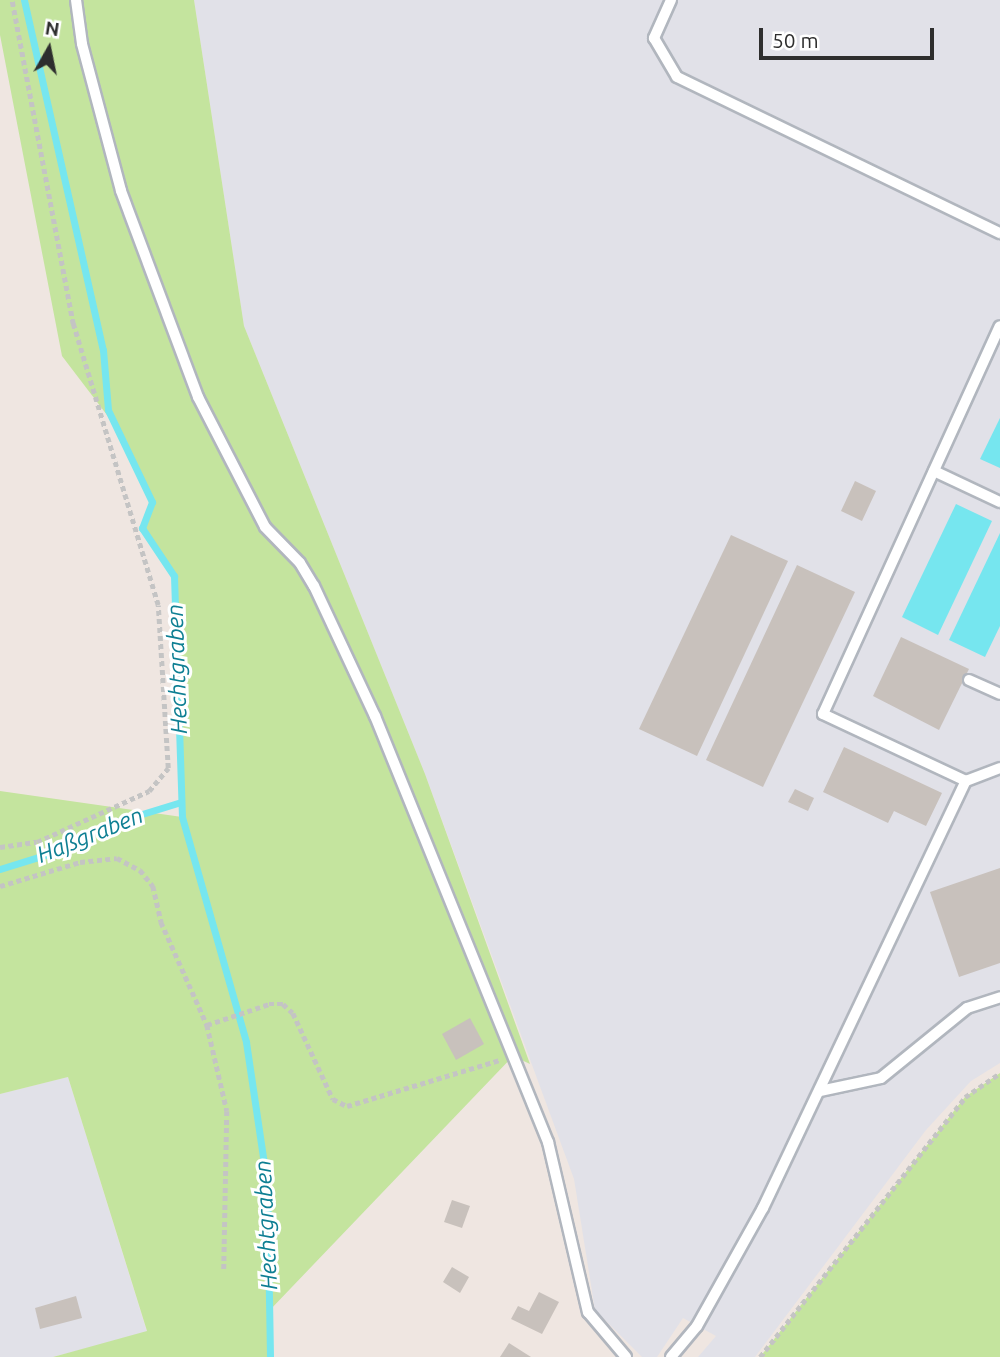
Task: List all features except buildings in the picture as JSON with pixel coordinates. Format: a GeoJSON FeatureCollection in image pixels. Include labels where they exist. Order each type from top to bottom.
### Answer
{"type":"FeatureCollection","features":[{"type":"Feature","properties":{"kind":"lane"},"geometry":{"type":"LineString","coordinates":[[76,0],[82,44],[121,191],[198,397],[265,527],[300,563],[314,586],[375,716],[513,1056],[560,1181],[589,1312],[626,1357]]}},
{"type":"Feature","properties":{"kind":"lane"},"geometry":{"type":"LineString","coordinates":[[671,0],[654,38],[677,77],[1000,233]]}},
{"type":"Feature","properties":{"kind":"lane"},"geometry":{"type":"LineString","coordinates":[[966,781],[823,715],[1000,326]]}},
{"type":"Feature","properties":{"kind":"lane"},"geometry":{"type":"LineString","coordinates":[[934,471],[1000,502]]}},
{"type":"Feature","properties":{"kind":"lane"},"geometry":{"type":"LineString","coordinates":[[969,680],[1000,694]]}},
{"type":"Feature","properties":{"kind":"lane"},"geometry":{"type":"LineString","coordinates":[[671,1357],[710,1302],[820,1091],[966,781],[1000,768]]}},
{"type":"Feature","properties":{"kind":"lane"},"geometry":{"type":"LineString","coordinates":[[820,1091],[881,1078],[967,1008],[1000,997]]}},
{"type":"Feature","properties":{"kind":"path"},"geometry":{"type":"LineString","coordinates":[[0,847],[37,842],[149,791],[168,768],[158,605],[74,324],[12,0]]}},
{"type":"Feature","properties":{"kind":"path"},"geometry":{"type":"LineString","coordinates":[[0,886],[80,862],[117,858],[140,870],[153,886],[161,922],[207,1025],[227,1111],[224,1272]]}},
{"type":"Feature","properties":{"kind":"path"},"geometry":{"type":"LineString","coordinates":[[207,1025],[255,1008],[283,1004],[293,1013],[333,1099],[347,1106],[513,1056]]}},
{"type":"Feature","properties":{"kind":"path"},"geometry":{"type":"LineString","coordinates":[[760,1357],[965,1097],[1000,1073]]}},
{"type":"Feature","properties":{"kind":"shaded area"},"geometry":{"type":"Polygon","coordinates":[[[194,0],[1000,0],[1000,1063],[971,1081],[926,1130],[755,1357],[698,1357],[716,1336],[683,1318],[657,1357],[642,1357],[595,1310],[574,1179],[425,774],[244,326],[194,0]]]}},
{"type":"Feature","properties":{"kind":"shaded area"},"geometry":{"type":"Polygon","coordinates":[[[68,1077],[147,1332],[53,1357],[0,1357],[0,1094],[68,1077]]]}},
{"type":"Feature","properties":{"kind":"green space"},"geometry":{"type":"Polygon","coordinates":[[[0,0],[194,0],[244,326],[425,774],[530,1064],[513,1056],[269,1311],[270,1357],[53,1357],[147,1331],[68,1077],[0,1094],[0,791],[182,817],[174,576],[142,528],[152,502],[126,440],[62,356],[0,35],[0,0]]]}},
{"type":"Feature","properties":{"kind":"green space"},"geometry":{"type":"Polygon","coordinates":[[[1000,1073],[1000,1357],[760,1357],[965,1097],[1000,1073]]]}},
{"type":"Feature","properties":{"kind":"water"},"geometry":{"type":"Polygon","coordinates":[[[1000,418],[1000,468],[980,459],[1000,418]]]}},
{"type":"Feature","properties":{"kind":"water"},"geometry":{"type":"Polygon","coordinates":[[[956,504],[992,521],[938,635],[902,617],[956,504]]]}},
{"type":"Feature","properties":{"kind":"water"},"geometry":{"type":"Polygon","coordinates":[[[1000,533],[1000,626],[985,657],[949,640],[1000,533]]]}},
{"type":"Feature","properties":{"kind":"waterway","name":"Hechtgraben"},"geometry":{"type":"LineString","coordinates":[[24,0],[103,350],[108,410],[152,502],[142,528],[174,576],[182,817],[246,1042],[267,1184],[270,1357]]}},
{"type":"Feature","properties":{"kind":"waterway","name":"Haßgraben"},"geometry":{"type":"LineString","coordinates":[[0,869],[48,854],[116,822],[181,802]]}}]}
